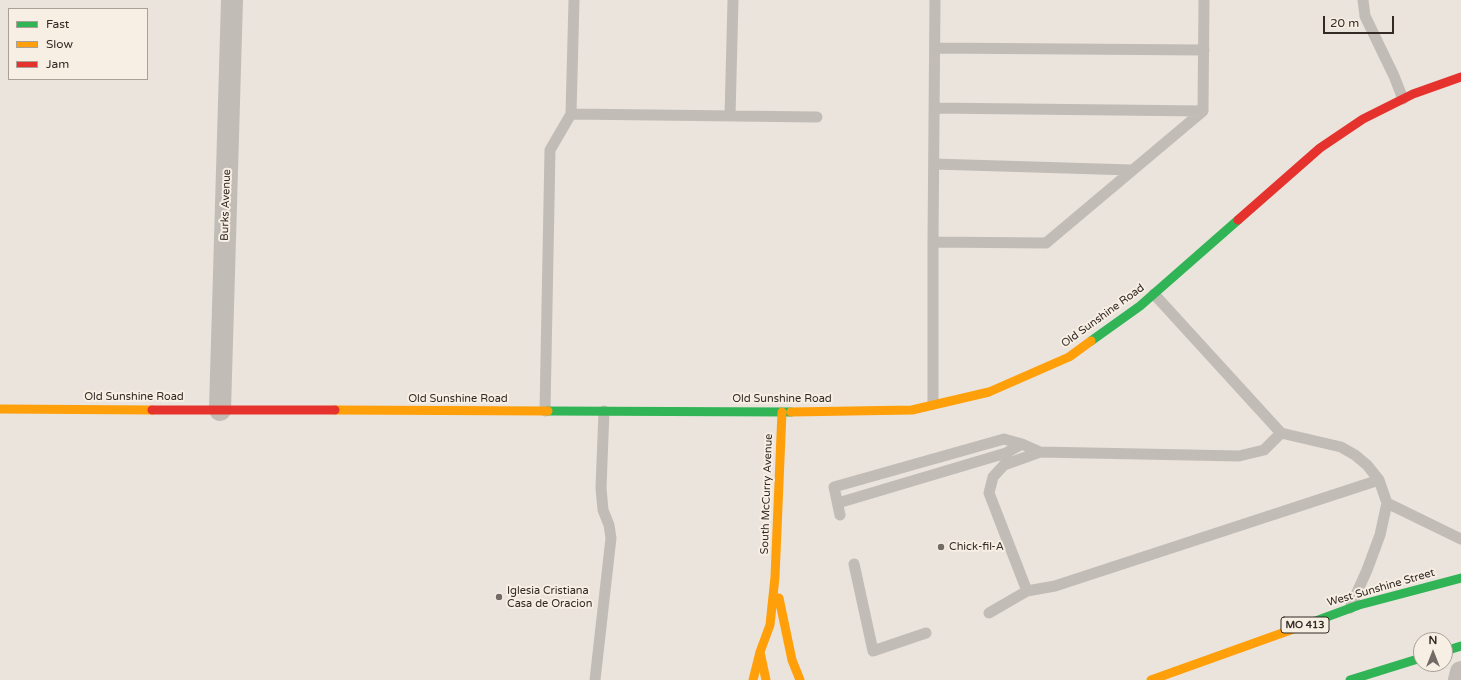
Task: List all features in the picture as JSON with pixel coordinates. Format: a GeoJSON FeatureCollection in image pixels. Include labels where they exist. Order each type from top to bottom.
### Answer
{"type":"FeatureCollection","features":[{"type":"Feature","properties":{"kind":"street","name":"Burks Avenue"},"geometry":{"type":"LineString","coordinates":[[220,410],[232,0]]}},
{"type":"Feature","properties":{"kind":"street","name":"Old Sunshine Road"},"geometry":{"type":"LineString","coordinates":[[0,409],[782,412],[912,410],[989,392],[1069,357],[1140,306],[1320,148],[1363,119],[1413,94],[1461,77]]}},
{"type":"Feature","properties":{"kind":"street","name":"South McCurry Avenue"},"geometry":{"type":"LineString","coordinates":[[753,680],[760,652],[770,625],[775,577],[782,412]]}},
{"type":"Feature","properties":{"kind":"street","name":"South McCurry Avenue"},"geometry":{"type":"LineString","coordinates":[[775,577],[792,660],[800,680]]}},
{"type":"Feature","properties":{"kind":"street","name":"West Sunshine Street"},"geometry":{"type":"LineString","coordinates":[[1151,680],[1350,609],[1461,578]]}},
{"type":"Feature","properties":{"kind":"street"},"geometry":{"type":"LineString","coordinates":[[760,652],[766,680]]}},
{"type":"Feature","properties":{"kind":"street"},"geometry":{"type":"LineString","coordinates":[[1350,680],[1413,660]]}},
{"type":"Feature","properties":{"kind":"street"},"geometry":{"type":"LineString","coordinates":[[1459,680],[1461,672]]}},
{"type":"Feature","properties":{"kind":"lane"},"geometry":{"type":"LineString","coordinates":[[545,411],[550,150],[571,114],[574,0]]}},
{"type":"Feature","properties":{"kind":"lane"},"geometry":{"type":"LineString","coordinates":[[730,116],[733,0]]}},
{"type":"Feature","properties":{"kind":"lane"},"geometry":{"type":"LineString","coordinates":[[933,404],[935,0]]}},
{"type":"Feature","properties":{"kind":"lane"},"geometry":{"type":"LineString","coordinates":[[933,242],[1046,242],[1203,111],[1204,0]]}},
{"type":"Feature","properties":{"kind":"lane"},"geometry":{"type":"LineString","coordinates":[[1363,0],[1365,16],[1394,76],[1403,99]]}},
{"type":"Feature","properties":{"kind":"lane"},"geometry":{"type":"LineString","coordinates":[[934,48],[1204,50]]}},
{"type":"Feature","properties":{"kind":"lane"},"geometry":{"type":"LineString","coordinates":[[934,108],[1203,111]]}},
{"type":"Feature","properties":{"kind":"lane"},"geometry":{"type":"LineString","coordinates":[[571,114],[817,117]]}},
{"type":"Feature","properties":{"kind":"lane"},"geometry":{"type":"LineString","coordinates":[[934,164],[1132,170]]}},
{"type":"Feature","properties":{"kind":"lane"},"geometry":{"type":"LineString","coordinates":[[1154,294],[1282,433],[1341,447],[1355,455],[1367,465],[1379,480],[1388,503],[1380,535],[1350,609]]}},
{"type":"Feature","properties":{"kind":"lane"},"geometry":{"type":"LineString","coordinates":[[595,680],[611,538],[609,525],[603,510],[601,488],[604,411]]}},
{"type":"Feature","properties":{"kind":"lane"},"geometry":{"type":"LineString","coordinates":[[1027,591],[989,493],[993,477],[1004,465],[1040,452],[1239,456],[1264,450],[1282,433]]}},
{"type":"Feature","properties":{"kind":"lane"},"geometry":{"type":"LineString","coordinates":[[840,515],[834,487],[1004,439],[1022,444],[1040,452]]}},
{"type":"Feature","properties":{"kind":"lane"},"geometry":{"type":"LineString","coordinates":[[838,503],[1006,453],[1022,444]]}},
{"type":"Feature","properties":{"kind":"lane"},"geometry":{"type":"LineString","coordinates":[[989,613],[1027,591],[1055,586],[1379,480]]}},
{"type":"Feature","properties":{"kind":"lane"},"geometry":{"type":"LineString","coordinates":[[1388,503],[1461,539]]}},
{"type":"Feature","properties":{"kind":"lane"},"geometry":{"type":"LineString","coordinates":[[854,564],[873,651],[926,633]]}},
{"type":"Feature","properties":{"kind":"traffic: fast"},"geometry":{"type":"LineString","coordinates":[[1091,341],[1140,306],[1238,220]]}},
{"type":"Feature","properties":{"kind":"traffic: fast"},"geometry":{"type":"LineString","coordinates":[[548,411],[791,412]]}},
{"type":"Feature","properties":{"kind":"traffic: fast"},"geometry":{"type":"LineString","coordinates":[[1313,622],[1359,605],[1461,578]]}},
{"type":"Feature","properties":{"kind":"traffic: fast"},"geometry":{"type":"LineString","coordinates":[[1453,648],[1461,646]]}},
{"type":"Feature","properties":{"kind":"traffic: fast"},"geometry":{"type":"LineString","coordinates":[[1350,680],[1413,660]]}},
{"type":"Feature","properties":{"kind":"traffic: slow"},"geometry":{"type":"LineString","coordinates":[[791,412],[912,410],[989,392],[1069,357],[1091,341]]}},
{"type":"Feature","properties":{"kind":"traffic: slow"},"geometry":{"type":"LineString","coordinates":[[0,409],[152,410]]}},
{"type":"Feature","properties":{"kind":"traffic: slow"},"geometry":{"type":"LineString","coordinates":[[335,410],[548,411]]}},
{"type":"Feature","properties":{"kind":"traffic: slow"},"geometry":{"type":"LineString","coordinates":[[766,680],[760,652],[770,625],[775,577],[782,412]]}},
{"type":"Feature","properties":{"kind":"traffic: slow"},"geometry":{"type":"LineString","coordinates":[[779,598],[792,660],[800,680]]}},
{"type":"Feature","properties":{"kind":"traffic: slow"},"geometry":{"type":"LineString","coordinates":[[1151,680],[1313,622]]}},
{"type":"Feature","properties":{"kind":"traffic: slow"},"geometry":{"type":"LineString","coordinates":[[753,680],[760,652]]}},
{"type":"Feature","properties":{"kind":"traffic: jam"},"geometry":{"type":"LineString","coordinates":[[1238,220],[1320,148],[1363,119],[1413,94],[1461,77]]}},
{"type":"Feature","properties":{"kind":"traffic: jam"},"geometry":{"type":"LineString","coordinates":[[152,410],[335,410]]}},
{"type":"Feature","properties":{"kind":"place","name":"Chick-fil-A"},"geometry":{"type":"Point","coordinates":[941,547]}},
{"type":"Feature","properties":{"kind":"place","name":"Iglesia Cristiana Casa de Oracion"},"geometry":{"type":"Point","coordinates":[499,597]}}]}
